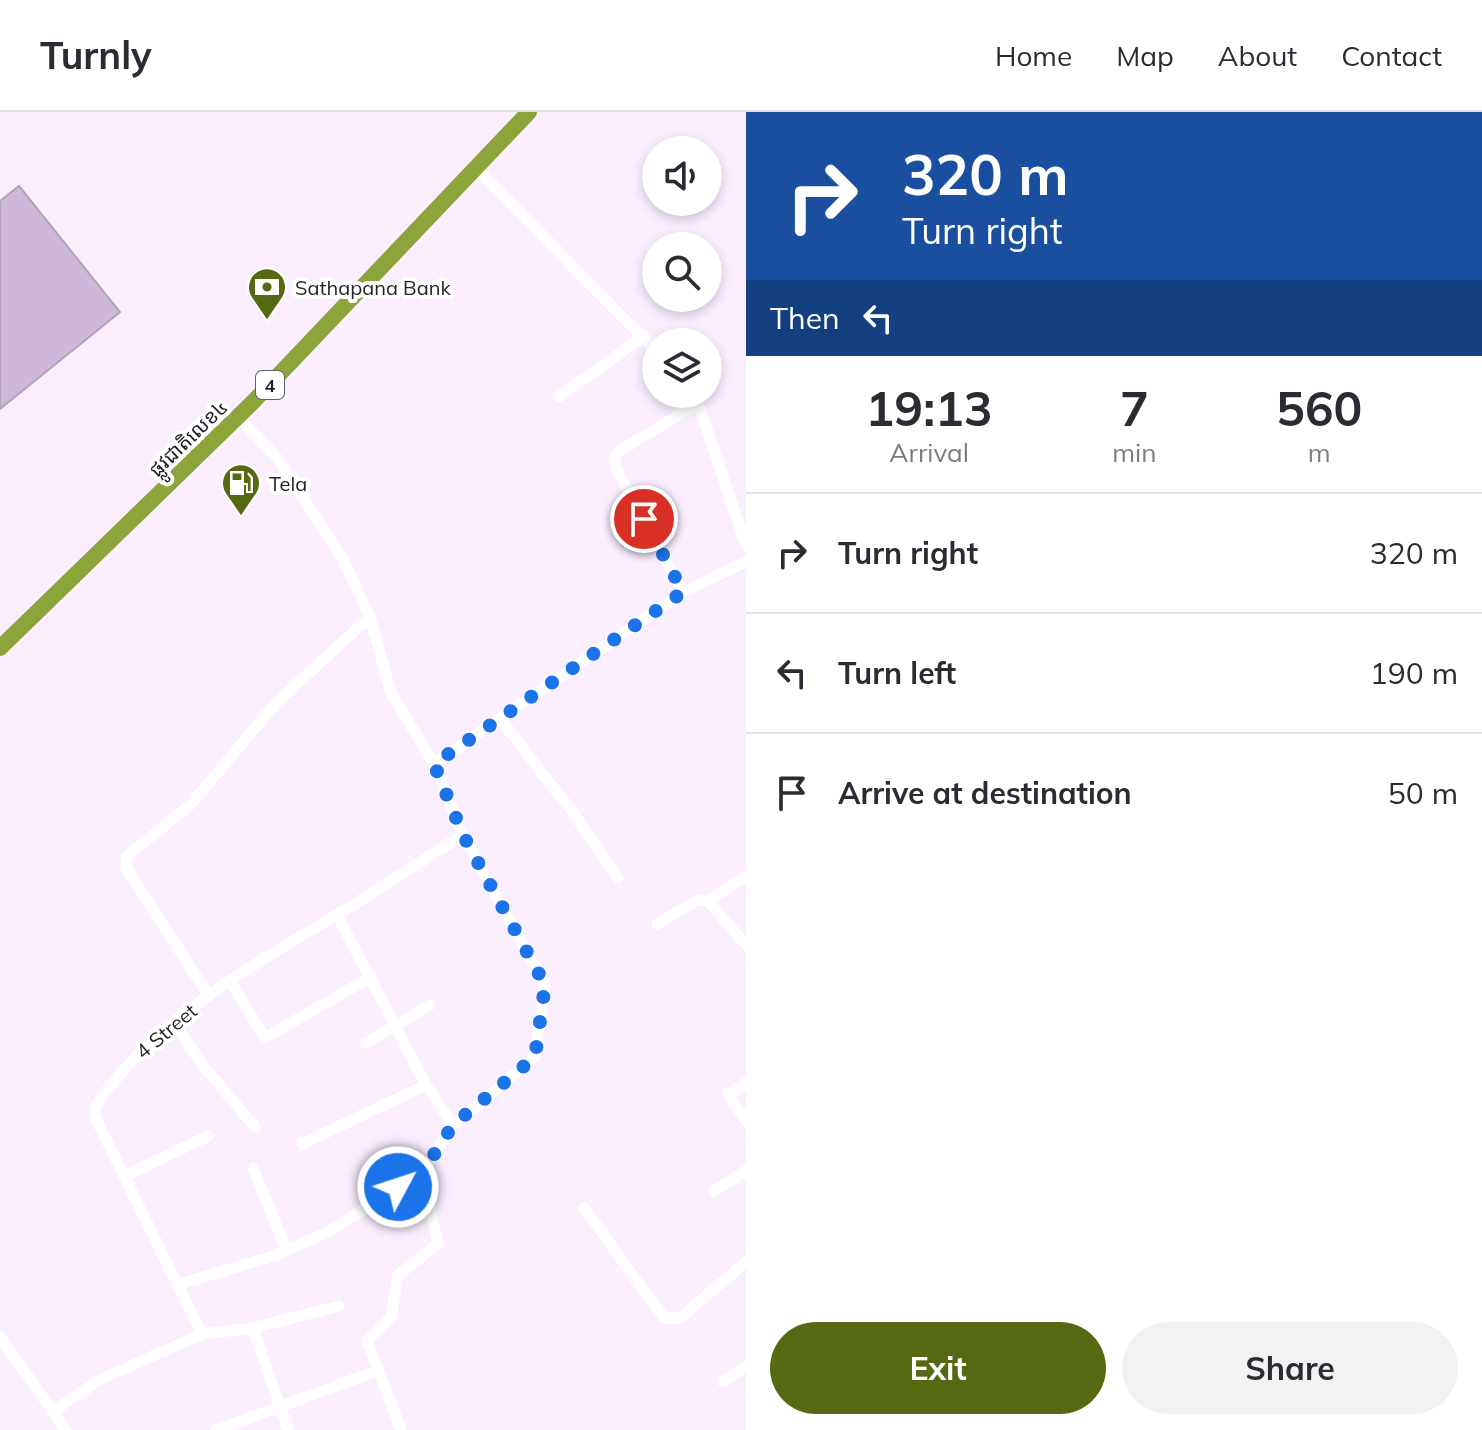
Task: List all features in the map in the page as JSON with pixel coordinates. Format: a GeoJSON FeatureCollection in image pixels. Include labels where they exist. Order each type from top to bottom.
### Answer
{"type":"FeatureCollection","features":[{"type":"Feature","properties":{"kind":"highway","name":"ផ្លូវជាតិលេខ៤"},"geometry":{"type":"LineString","coordinates":[[0,648],[238,417],[529,112]]}},
{"type":"Feature","properties":{"kind":"street"},"geometry":{"type":"LineString","coordinates":[[477,169],[642,334]]}},
{"type":"Feature","properties":{"kind":"street"},"geometry":{"type":"LineString","coordinates":[[559,397],[642,337]]}},
{"type":"Feature","properties":{"kind":"street"},"geometry":{"type":"LineString","coordinates":[[680,408],[614,458],[617,470],[683,592]]}},
{"type":"Feature","properties":{"kind":"street"},"geometry":{"type":"LineString","coordinates":[[698,408],[746,545]]}},
{"type":"Feature","properties":{"kind":"street"},"geometry":{"type":"LineString","coordinates":[[176,1285],[287,1251],[328,1232],[422,1173],[453,1125],[535,1057],[546,996],[538,971],[463,835],[434,764],[391,693],[370,617],[343,559],[261,437],[238,417]]}},
{"type":"Feature","properties":{"kind":"street"},"geometry":{"type":"LineString","coordinates":[[434,764],[683,592],[746,562]]}},
{"type":"Feature","properties":{"kind":"street"},"geometry":{"type":"LineString","coordinates":[[209,996],[126,868],[127,856],[190,805],[277,702],[370,617]]}},
{"type":"Feature","properties":{"kind":"street"},"geometry":{"type":"LineString","coordinates":[[500,719],[571,810],[618,878]]}},
{"type":"Feature","properties":{"kind":"street","name":"4 Street"},"geometry":{"type":"LineString","coordinates":[[202,1334],[95,1117],[95,1107],[141,1050],[173,1022],[230,981],[463,835]]}},
{"type":"Feature","properties":{"kind":"street"},"geometry":{"type":"LineString","coordinates":[[708,901],[746,876]]}},
{"type":"Feature","properties":{"kind":"street"},"geometry":{"type":"LineString","coordinates":[[657,924],[699,899],[708,901],[746,945]]}},
{"type":"Feature","properties":{"kind":"street"},"geometry":{"type":"LineString","coordinates":[[337,915],[397,1024],[426,1085],[453,1125]]}},
{"type":"Feature","properties":{"kind":"street"},"geometry":{"type":"LineString","coordinates":[[230,981],[265,1038],[371,977]]}},
{"type":"Feature","properties":{"kind":"street"},"geometry":{"type":"LineString","coordinates":[[366,1043],[430,1005]]}},
{"type":"Feature","properties":{"kind":"street"},"geometry":{"type":"LineString","coordinates":[[173,1022],[205,1068],[255,1127]]}},
{"type":"Feature","properties":{"kind":"street"},"geometry":{"type":"LineString","coordinates":[[746,1083],[728,1094],[746,1121]]}},
{"type":"Feature","properties":{"kind":"street"},"geometry":{"type":"LineString","coordinates":[[302,1144],[426,1085]]}},
{"type":"Feature","properties":{"kind":"street"},"geometry":{"type":"LineString","coordinates":[[125,1176],[208,1136]]}},
{"type":"Feature","properties":{"kind":"street"},"geometry":{"type":"LineString","coordinates":[[253,1168],[287,1251]]}},
{"type":"Feature","properties":{"kind":"street"},"geometry":{"type":"LineString","coordinates":[[714,1191],[746,1171]]}},
{"type":"Feature","properties":{"kind":"street"},"geometry":{"type":"LineString","coordinates":[[401,1430],[367,1340],[391,1317],[395,1280],[438,1244],[422,1173]]}},
{"type":"Feature","properties":{"kind":"street"},"geometry":{"type":"LineString","coordinates":[[584,1208],[664,1318],[673,1321],[746,1262]]}},
{"type":"Feature","properties":{"kind":"street"},"geometry":{"type":"LineString","coordinates":[[53,1411],[101,1379],[202,1334],[253,1328],[339,1306]]}},
{"type":"Feature","properties":{"kind":"street"},"geometry":{"type":"LineString","coordinates":[[253,1328],[288,1430]]}},
{"type":"Feature","properties":{"kind":"street"},"geometry":{"type":"LineString","coordinates":[[0,1337],[66,1430]]}},
{"type":"Feature","properties":{"kind":"street"},"geometry":{"type":"LineString","coordinates":[[723,1382],[746,1366]]}},
{"type":"Feature","properties":{"kind":"street"},"geometry":{"type":"LineString","coordinates":[[216,1430],[377,1371]]}},
{"type":"Feature","properties":{"kind":"building"},"geometry":{"type":"Polygon","coordinates":[[[19,186],[120,312],[0,409],[0,201],[19,186]]]}},
{"type":"Feature","properties":{"kind":"place","name":"Sathapana Bank"},"geometry":{"type":"Point","coordinates":[267,321]}},
{"type":"Feature","properties":{"kind":"place","name":"Tela"},"geometry":{"type":"Point","coordinates":[241,517]}},
{"type":"Feature","properties":{"kind":"route"},"geometry":{"type":"LineString","coordinates":[[398,1187],[422,1173],[453,1125],[535,1057],[546,996],[545,985],[463,835],[434,764],[683,592],[644,519]]}}]}
